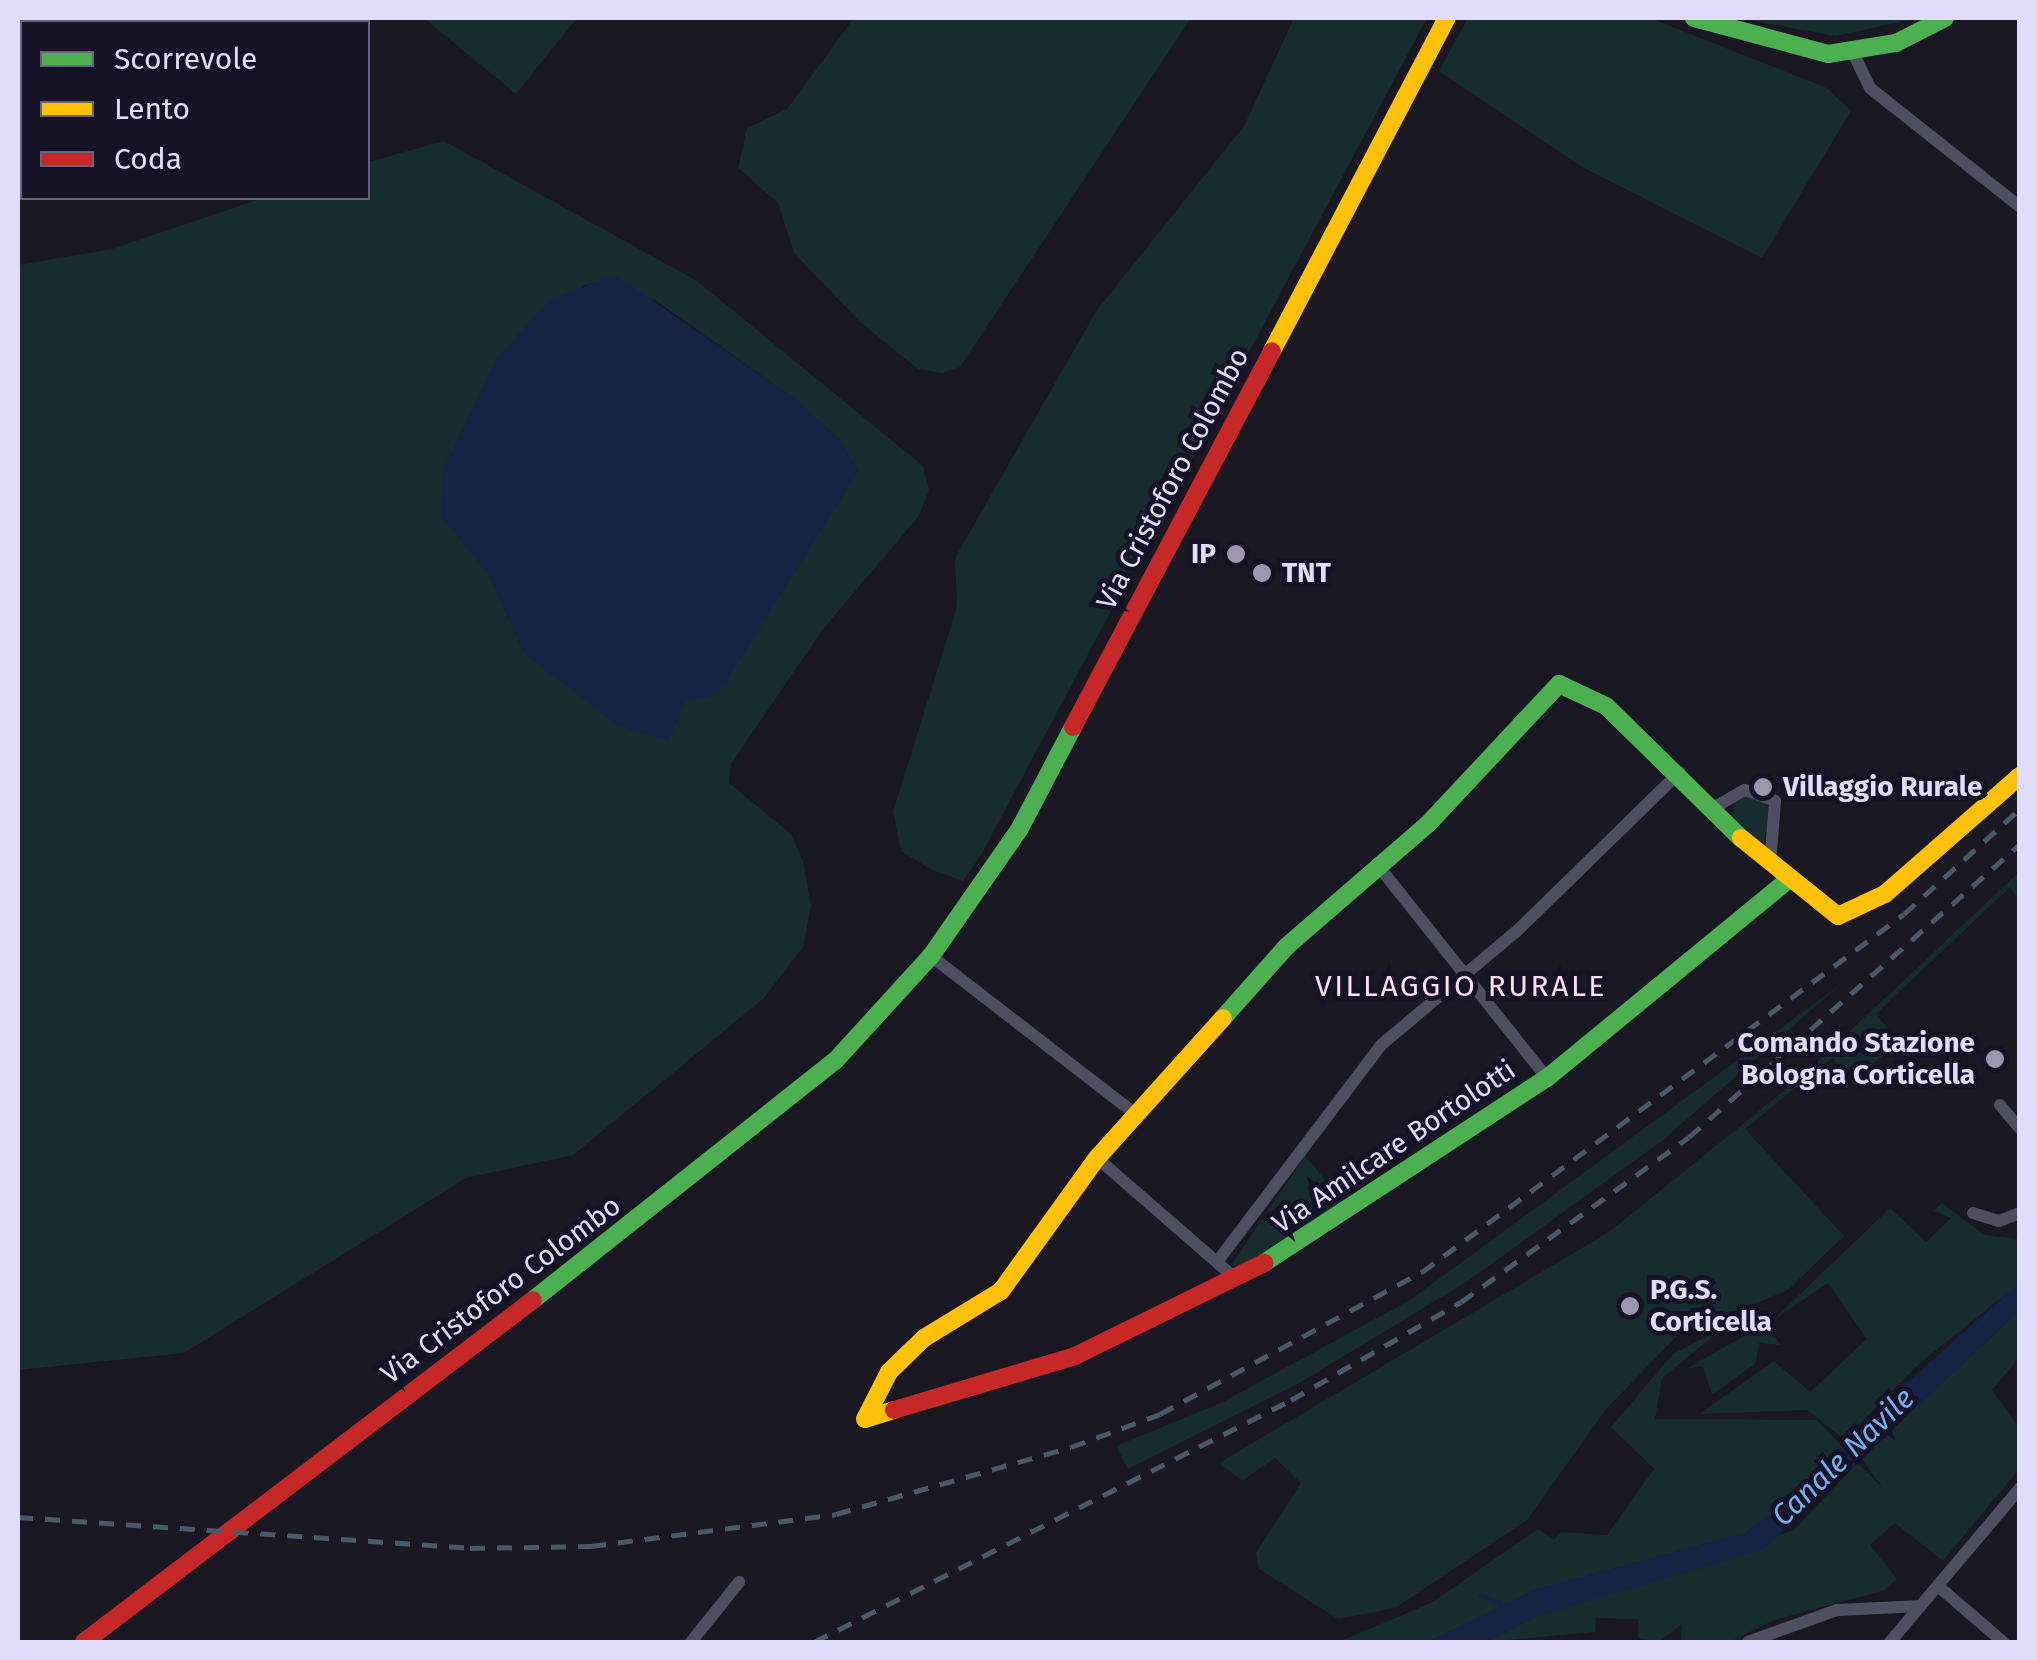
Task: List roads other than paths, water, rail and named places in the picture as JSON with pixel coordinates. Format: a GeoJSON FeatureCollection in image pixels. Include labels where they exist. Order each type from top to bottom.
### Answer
{"type":"FeatureCollection","features":[{"type":"Feature","properties":{"kind":"street","name":"Via Cristoforo Colombo"},"geometry":{"type":"LineString","coordinates":[[84,1642],[737,1144],[835,1061],[931,956],[1020,830],[1447,18]]}},
{"type":"Feature","properties":{"kind":"street"},"geometry":{"type":"LineString","coordinates":[[1694,18],[1782,47],[1853,53],[1946,18]]}},
{"type":"Feature","properties":{"kind":"street"},"geometry":{"type":"LineString","coordinates":[[1853,53],[1870,88],[2020,208]]}},
{"type":"Feature","properties":{"kind":"street"},"geometry":{"type":"LineString","coordinates":[[1236,1279],[1097,1158],[1287,946],[1380,868],[1559,684],[1586,689],[1680,772],[1786,882],[1828,914],[1862,910],[2020,776]]}},
{"type":"Feature","properties":{"kind":"street"},"geometry":{"type":"LineString","coordinates":[[1217,1262],[1381,1045],[1464,974],[1680,772]]}},
{"type":"Feature","properties":{"kind":"street"},"geometry":{"type":"LineString","coordinates":[[1715,808],[1745,790],[1774,800],[1770,864]]}},
{"type":"Feature","properties":{"kind":"street"},"geometry":{"type":"LineString","coordinates":[[1380,868],[1547,1078]]}},
{"type":"Feature","properties":{"kind":"street","name":"Via Amilcare Bortolotti"},"geometry":{"type":"LineString","coordinates":[[1097,1158],[1001,1291],[924,1338],[889,1372],[863,1413],[874,1421],[1075,1356],[1236,1279],[1372,1201],[1547,1078],[1786,882]]}},
{"type":"Feature","properties":{"kind":"street"},"geometry":{"type":"LineString","coordinates":[[931,956],[1137,1115]]}},
{"type":"Feature","properties":{"kind":"street"},"geometry":{"type":"LineString","coordinates":[[2000,1105],[2020,1129]]}},
{"type":"Feature","properties":{"kind":"street"},"geometry":{"type":"LineString","coordinates":[[1973,1213],[1999,1220],[2020,1214]]}},
{"type":"Feature","properties":{"kind":"street"},"geometry":{"type":"LineString","coordinates":[[1890,1642],[2020,1488]]}},
{"type":"Feature","properties":{"kind":"street"},"geometry":{"type":"LineString","coordinates":[[692,1642],[739,1582]]}},
{"type":"Feature","properties":{"kind":"street"},"geometry":{"type":"LineString","coordinates":[[1938,1586],[2002,1642]]}},
{"type":"Feature","properties":{"kind":"street"},"geometry":{"type":"LineString","coordinates":[[1748,1642],[1837,1610],[1921,1606]]}},
{"type":"Feature","properties":{"kind":"water"},"geometry":{"type":"Polygon","coordinates":[[[616,275],[792,397],[839,439],[858,471],[717,696],[687,700],[668,741],[617,725],[524,653],[489,575],[441,517],[444,468],[496,359],[550,299],[616,275]]]}},
{"type":"Feature","properties":{"kind":"water"},"geometry":{"type":"Polygon","coordinates":[[[2019,1283],[2019,1311],[1861,1458],[1844,1439],[2019,1283]]]}},
{"type":"Feature","properties":{"kind":"water","name":"Canale Navile"},"geometry":{"type":"Polygon","coordinates":[[[1840,1444],[1857,1463],[1763,1550],[1535,1617],[1485,1642],[1428,1642],[1535,1590],[1745,1533],[1806,1489],[1840,1444]]]}},
{"type":"Feature","properties":{"kind":"waterway"},"geometry":{"type":"LineString","coordinates":[[1480,1595],[1509,1607]]}},
{"type":"Feature","properties":{"kind":"railway"},"geometry":{"type":"LineString","coordinates":[[18,1517],[470,1548],[591,1546],[836,1514],[1071,1447],[1160,1414],[1422,1272],[1904,914],[2020,809]]}},
{"type":"Feature","properties":{"kind":"railway"},"geometry":{"type":"LineString","coordinates":[[814,1642],[1291,1400],[1461,1302],[1689,1137],[2020,844]]}},
{"type":"Feature","properties":{"kind":"place","name":"IP"},"geometry":{"type":"Point","coordinates":[1236,554]}},
{"type":"Feature","properties":{"kind":"place","name":"TNT"},"geometry":{"type":"Point","coordinates":[1262,573]}},
{"type":"Feature","properties":{"kind":"place","name":"Villaggio Rurale"},"geometry":{"type":"Point","coordinates":[1763,787]}},
{"type":"Feature","properties":{"kind":"place","name":"Comando Stazione Bologna Corticella"},"geometry":{"type":"Point","coordinates":[1995,1059]}},
{"type":"Feature","properties":{"kind":"place","name":"P.G.S. Corticella"},"geometry":{"type":"Point","coordinates":[1630,1306]}},
{"type":"Feature","properties":{"kind":"district","name":"VILLAGGIO RURALE"},"geometry":{"type":"Point","coordinates":[1461,986]}}]}
